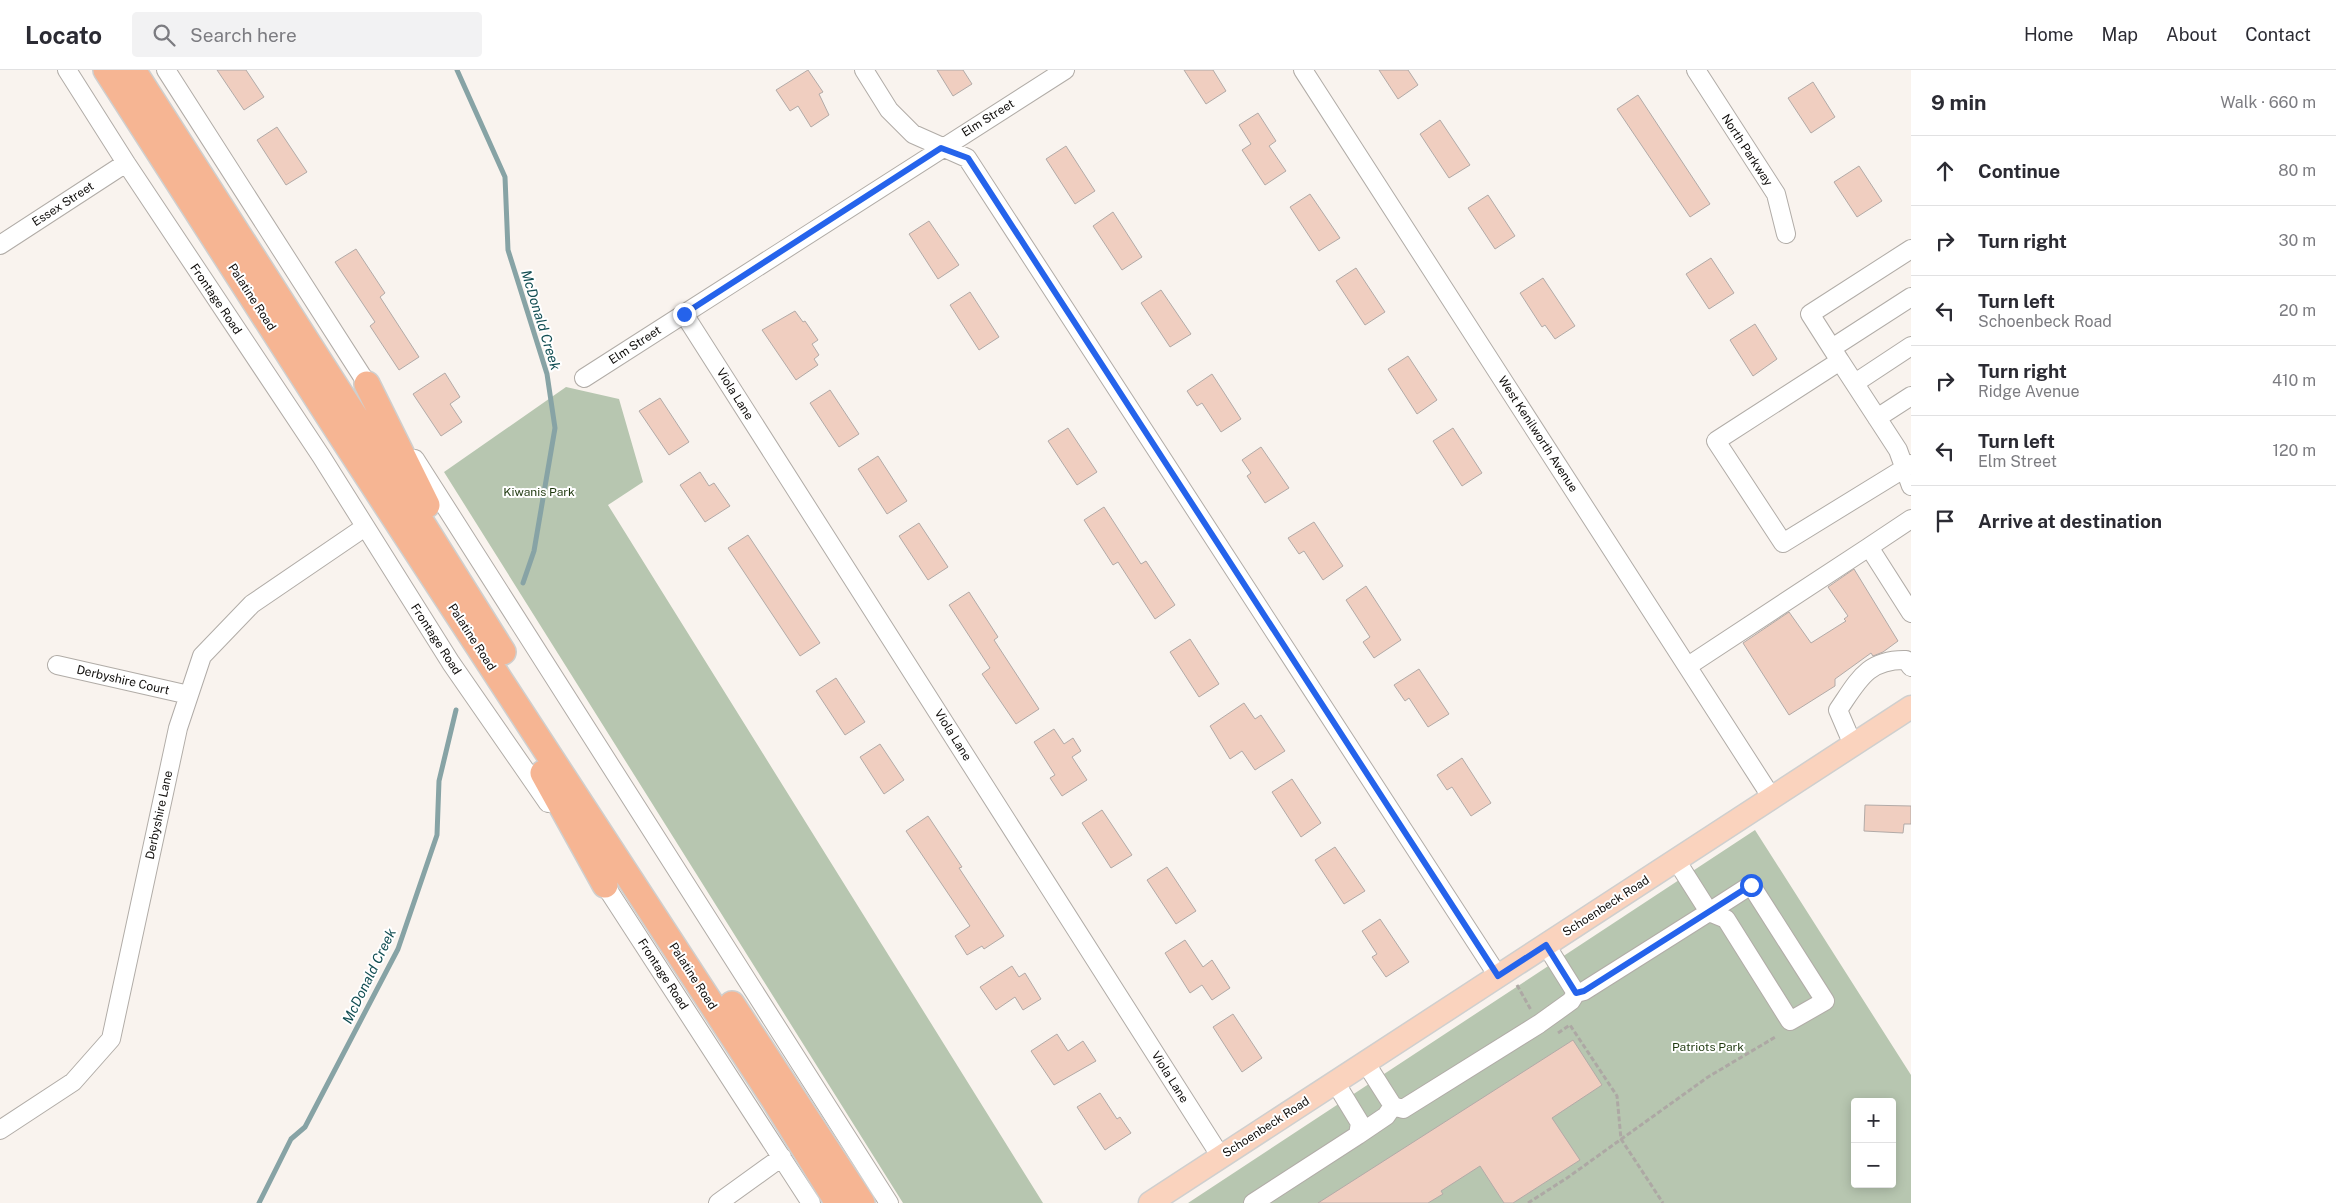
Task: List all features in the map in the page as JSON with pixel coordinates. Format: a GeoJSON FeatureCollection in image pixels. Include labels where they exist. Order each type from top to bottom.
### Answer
{"type":"FeatureCollection","features":[{"type":"Feature","properties":{"kind":"highway","name":"Palatine Road"},"geometry":{"type":"LineString","coordinates":[[106,70],[438,586],[774,1100],[838,1203]]}},
{"type":"Feature","properties":{"kind":"highway","name":"Palatine Road"},"geometry":{"type":"LineString","coordinates":[[133,70],[358,421],[494,639],[862,1203]]}},
{"type":"Feature","properties":{"kind":"highway"},"geometry":{"type":"LineString","coordinates":[[367,384],[494,639]]}},
{"type":"Feature","properties":{"kind":"highway"},"geometry":{"type":"LineString","coordinates":[[438,586],[605,885]]}},
{"type":"Feature","properties":{"kind":"main road","name":"Schoenbeck Road"},"geometry":{"type":"LineString","coordinates":[[1150,1203],[1911,708]]}},
{"type":"Feature","properties":{"kind":"street","name":"Frontage Road"},"geometry":{"type":"LineString","coordinates":[[67,70],[365,527],[451,663],[605,885],[811,1203]]}},
{"type":"Feature","properties":{"kind":"street"},"geometry":{"type":"LineString","coordinates":[[166,70],[889,1203]]}},
{"type":"Feature","properties":{"kind":"street"},"geometry":{"type":"LineString","coordinates":[[864,70],[889,110],[913,134],[941,148],[968,158],[1503,972]]}},
{"type":"Feature","properties":{"kind":"street","name":"Elm Street"},"geometry":{"type":"LineString","coordinates":[[584,378],[1064,70]]}},
{"type":"Feature","properties":{"kind":"street","name":"West Kenilworth Avenue"},"geometry":{"type":"LineString","coordinates":[[1303,70],[1772,798]]}},
{"type":"Feature","properties":{"kind":"street","name":"North Parkway"},"geometry":{"type":"LineString","coordinates":[[1696,70],[1776,194],[1786,234]]}},
{"type":"Feature","properties":{"kind":"street","name":"Essex Street"},"geometry":{"type":"LineString","coordinates":[[0,245],[126,163]]}},
{"type":"Feature","properties":{"kind":"street"},"geometry":{"type":"LineString","coordinates":[[1911,249],[1810,314],[1908,466],[1911,486]]}},
{"type":"Feature","properties":{"kind":"street"},"geometry":{"type":"LineString","coordinates":[[1908,466],[1783,543],[1716,441],[1836,355],[1911,297]]}},
{"type":"Feature","properties":{"kind":"street","name":"Viola Lane"},"geometry":{"type":"LineString","coordinates":[[684,314],[1221,1157]]}},
{"type":"Feature","properties":{"kind":"street"},"geometry":{"type":"LineString","coordinates":[[1855,383],[1911,346]]}},
{"type":"Feature","properties":{"kind":"street"},"geometry":{"type":"LineString","coordinates":[[1877,418],[1911,396]]}},
{"type":"Feature","properties":{"kind":"street"},"geometry":{"type":"LineString","coordinates":[[1688,666],[1911,519]]}},
{"type":"Feature","properties":{"kind":"street","name":"Derbyshire Lane"},"geometry":{"type":"LineString","coordinates":[[0,1130],[73,1082],[111,1039],[178,728],[202,656],[252,604],[365,527]]}},
{"type":"Feature","properties":{"kind":"street"},"geometry":{"type":"LineString","coordinates":[[1869,547],[1911,613]]}},
{"type":"Feature","properties":{"kind":"street"},"geometry":{"type":"LineString","coordinates":[[1853,745],[1838,710],[1867,670],[1889,660],[1909,660]]}},
{"type":"Feature","properties":{"kind":"street","name":"Derbyshire Court"},"geometry":{"type":"LineString","coordinates":[[57,665],[189,695]]}},
{"type":"Feature","properties":{"kind":"street"},"geometry":{"type":"LineString","coordinates":[[1365,1062],[1393,1106],[1403,1109],[1539,1024],[1571,1001],[1576,993],[1584,991],[1709,912],[1751,885],[1825,1001],[1790,1021],[1726,919],[1709,912],[1676,860]]}},
{"type":"Feature","properties":{"kind":"street"},"geometry":{"type":"LineString","coordinates":[[1546,945],[1576,993]]}},
{"type":"Feature","properties":{"kind":"street"},"geometry":{"type":"LineString","coordinates":[[1335,1082],[1360,1123],[1358,1135]]}},
{"type":"Feature","properties":{"kind":"street"},"geometry":{"type":"LineString","coordinates":[[1253,1203],[1386,1116],[1393,1106]]}},
{"type":"Feature","properties":{"kind":"street"},"geometry":{"type":"LineString","coordinates":[[718,1203],[782,1157]]}},
{"type":"Feature","properties":{"kind":"path"},"geometry":{"type":"LineString","coordinates":[[1503,972],[1549,1039],[1570,1025],[1617,1096],[1620,1139],[1663,1203]]}},
{"type":"Feature","properties":{"kind":"path"},"geometry":{"type":"LineString","coordinates":[[1528,1203],[1567,1178],[1708,1077],[1777,1036]]}},
{"type":"Feature","properties":{"kind":"green space","name":"Kiwanis Park"},"geometry":{"type":"Polygon","coordinates":[[[566,387],[619,399],[643,482],[608,505],[1043,1203],[903,1203],[444,472],[566,387]]]}},
{"type":"Feature","properties":{"kind":"green space","name":"Patriots Park"},"geometry":{"type":"Polygon","coordinates":[[[1755,830],[1911,1075],[1911,1203],[1188,1203],[1755,830]]]}},
{"type":"Feature","properties":{"kind":"building"},"geometry":{"type":"Polygon","coordinates":[[[217,70],[246,70],[264,97],[244,110],[217,70]]]}},
{"type":"Feature","properties":{"kind":"building"},"geometry":{"type":"Polygon","coordinates":[[[808,70],[823,92],[819,94],[829,115],[811,127],[798,106],[790,111],[776,90],[808,70]]]}},
{"type":"Feature","properties":{"kind":"building"},"geometry":{"type":"Polygon","coordinates":[[[937,70],[963,70],[972,84],[953,96],[937,70]]]}},
{"type":"Feature","properties":{"kind":"building"},"geometry":{"type":"Polygon","coordinates":[[[1184,70],[1213,70],[1226,91],[1206,104],[1184,70]]]}},
{"type":"Feature","properties":{"kind":"building"},"geometry":{"type":"Polygon","coordinates":[[[1379,70],[1408,70],[1418,85],[1398,99],[1379,70]]]}},
{"type":"Feature","properties":{"kind":"building"},"geometry":{"type":"Polygon","coordinates":[[[1813,82],[1835,117],[1811,133],[1788,98],[1813,82]]]}},
{"type":"Feature","properties":{"kind":"building"},"geometry":{"type":"Polygon","coordinates":[[[1638,95],[1710,204],[1690,217],[1617,109],[1638,95]]]}},
{"type":"Feature","properties":{"kind":"building"},"geometry":{"type":"Polygon","coordinates":[[[1258,113],[1276,141],[1269,146],[1286,171],[1265,185],[1242,150],[1251,144],[1239,125],[1258,113]]]}},
{"type":"Feature","properties":{"kind":"building"},"geometry":{"type":"Polygon","coordinates":[[[1440,120],[1470,165],[1449,178],[1420,134],[1440,120]]]}},
{"type":"Feature","properties":{"kind":"building"},"geometry":{"type":"Polygon","coordinates":[[[277,127],[307,172],[286,185],[257,140],[277,127]]]}},
{"type":"Feature","properties":{"kind":"building"},"geometry":{"type":"Polygon","coordinates":[[[1066,146],[1095,191],[1075,204],[1046,159],[1066,146]]]}},
{"type":"Feature","properties":{"kind":"building"},"geometry":{"type":"Polygon","coordinates":[[[1859,166],[1882,201],[1857,217],[1834,182],[1859,166]]]}},
{"type":"Feature","properties":{"kind":"building"},"geometry":{"type":"Polygon","coordinates":[[[1310,194],[1340,238],[1319,251],[1290,207],[1310,194]]]}},
{"type":"Feature","properties":{"kind":"building"},"geometry":{"type":"Polygon","coordinates":[[[1488,195],[1515,236],[1495,249],[1468,208],[1488,195]]]}},
{"type":"Feature","properties":{"kind":"building"},"geometry":{"type":"Polygon","coordinates":[[[1113,212],[1142,257],[1122,270],[1093,226],[1113,212]]]}},
{"type":"Feature","properties":{"kind":"building"},"geometry":{"type":"Polygon","coordinates":[[[929,221],[959,265],[938,279],[909,234],[929,221]]]}},
{"type":"Feature","properties":{"kind":"building"},"geometry":{"type":"Polygon","coordinates":[[[356,249],[385,293],[380,297],[419,357],[399,370],[370,326],[375,322],[335,262],[356,249]]]}},
{"type":"Feature","properties":{"kind":"building"},"geometry":{"type":"Polygon","coordinates":[[[1711,258],[1734,293],[1709,309],[1686,274],[1711,258]]]}},
{"type":"Feature","properties":{"kind":"building"},"geometry":{"type":"Polygon","coordinates":[[[1356,268],[1385,312],[1365,325],[1336,281],[1356,268]]]}},
{"type":"Feature","properties":{"kind":"building"},"geometry":{"type":"Polygon","coordinates":[[[1543,278],[1575,326],[1555,339],[1545,325],[1542,327],[1520,293],[1543,278]]]}},
{"type":"Feature","properties":{"kind":"building"},"geometry":{"type":"Polygon","coordinates":[[[1161,290],[1191,334],[1170,347],[1141,303],[1161,290]]]}},
{"type":"Feature","properties":{"kind":"building"},"geometry":{"type":"Polygon","coordinates":[[[970,292],[999,337],[979,350],[950,305],[970,292]]]}},
{"type":"Feature","properties":{"kind":"building"},"geometry":{"type":"Polygon","coordinates":[[[795,311],[803,322],[805,321],[818,340],[812,344],[819,355],[814,359],[818,365],[796,380],[762,330],[795,311]]]}},
{"type":"Feature","properties":{"kind":"building"},"geometry":{"type":"Polygon","coordinates":[[[1755,324],[1777,359],[1753,376],[1730,340],[1755,324]]]}},
{"type":"Feature","properties":{"kind":"building"},"geometry":{"type":"Polygon","coordinates":[[[1408,356],[1437,400],[1417,414],[1388,369],[1408,356]]]}},
{"type":"Feature","properties":{"kind":"building"},"geometry":{"type":"Polygon","coordinates":[[[445,373],[460,397],[450,404],[462,422],[441,436],[413,394],[445,373]]]}},
{"type":"Feature","properties":{"kind":"building"},"geometry":{"type":"Polygon","coordinates":[[[1212,374],[1241,419],[1221,432],[1202,403],[1197,406],[1187,391],[1212,374]]]}},
{"type":"Feature","properties":{"kind":"building"},"geometry":{"type":"Polygon","coordinates":[[[830,390],[859,434],[839,447],[810,403],[830,390]]]}},
{"type":"Feature","properties":{"kind":"building"},"geometry":{"type":"Polygon","coordinates":[[[660,398],[689,442],[669,455],[639,411],[660,398]]]}},
{"type":"Feature","properties":{"kind":"building"},"geometry":{"type":"Polygon","coordinates":[[[1068,428],[1097,472],[1077,485],[1048,441],[1068,428]]]}},
{"type":"Feature","properties":{"kind":"building"},"geometry":{"type":"Polygon","coordinates":[[[1453,428],[1482,473],[1462,486],[1433,441],[1453,428]]]}},
{"type":"Feature","properties":{"kind":"building"},"geometry":{"type":"Polygon","coordinates":[[[1261,447],[1289,488],[1265,503],[1247,476],[1251,473],[1242,460],[1261,447]]]}},
{"type":"Feature","properties":{"kind":"building"},"geometry":{"type":"Polygon","coordinates":[[[878,456],[907,501],[887,514],[858,469],[878,456]]]}},
{"type":"Feature","properties":{"kind":"building"},"geometry":{"type":"Polygon","coordinates":[[[700,472],[709,486],[714,483],[730,506],[705,522],[680,485],[700,472]]]}},
{"type":"Feature","properties":{"kind":"building"},"geometry":{"type":"Polygon","coordinates":[[[1104,507],[1141,564],[1146,561],[1175,605],[1155,619],[1118,562],[1113,565],[1084,520],[1104,507]]]}},
{"type":"Feature","properties":{"kind":"building"},"geometry":{"type":"Polygon","coordinates":[[[1314,522],[1343,566],[1323,580],[1304,551],[1299,554],[1288,538],[1314,522]]]}},
{"type":"Feature","properties":{"kind":"building"},"geometry":{"type":"Polygon","coordinates":[[[919,523],[948,567],[928,580],[899,536],[919,523]]]}},
{"type":"Feature","properties":{"kind":"building"},"geometry":{"type":"Polygon","coordinates":[[[748,535],[820,643],[800,656],[728,548],[748,535]]]}},
{"type":"Feature","properties":{"kind":"building"},"geometry":{"type":"Polygon","coordinates":[[[1854,569],[1898,641],[1883,652],[1873,656],[1871,653],[1835,679],[1835,686],[1789,715],[1743,643],[1789,612],[1811,643],[1846,621],[1844,619],[1848,616],[1828,587],[1854,569]]]}},
{"type":"Feature","properties":{"kind":"building"},"geometry":{"type":"Polygon","coordinates":[[[1366,586],[1401,640],[1374,658],[1363,642],[1370,637],[1346,600],[1366,586]]]}},
{"type":"Feature","properties":{"kind":"building"},"geometry":{"type":"Polygon","coordinates":[[[969,592],[998,637],[994,640],[1039,709],[1016,724],[982,674],[990,668],[949,605],[969,592]]]}},
{"type":"Feature","properties":{"kind":"building"},"geometry":{"type":"Polygon","coordinates":[[[1190,639],[1219,684],[1199,697],[1170,652],[1190,639]]]}},
{"type":"Feature","properties":{"kind":"building"},"geometry":{"type":"Polygon","coordinates":[[[1419,669],[1449,714],[1428,727],[1409,698],[1405,701],[1394,685],[1419,669]]]}},
{"type":"Feature","properties":{"kind":"building"},"geometry":{"type":"Polygon","coordinates":[[[836,678],[865,722],[845,735],[816,691],[836,678]]]}},
{"type":"Feature","properties":{"kind":"building"},"geometry":{"type":"Polygon","coordinates":[[[1244,703],[1255,719],[1261,715],[1285,751],[1255,770],[1242,751],[1230,759],[1210,726],[1244,703]]]}},
{"type":"Feature","properties":{"kind":"building"},"geometry":{"type":"Polygon","coordinates":[[[1054,729],[1064,744],[1073,738],[1081,751],[1072,757],[1087,780],[1062,796],[1050,778],[1055,775],[1034,742],[1054,729]]]}},
{"type":"Feature","properties":{"kind":"building"},"geometry":{"type":"Polygon","coordinates":[[[880,744],[904,780],[884,794],[860,757],[880,744]]]}},
{"type":"Feature","properties":{"kind":"building"},"geometry":{"type":"Polygon","coordinates":[[[1462,758],[1491,803],[1471,816],[1452,787],[1447,790],[1437,775],[1462,758]]]}},
{"type":"Feature","properties":{"kind":"building"},"geometry":{"type":"Polygon","coordinates":[[[1292,779],[1321,823],[1301,837],[1272,792],[1292,779]]]}},
{"type":"Feature","properties":{"kind":"building"},"geometry":{"type":"Polygon","coordinates":[[[1865,805],[1911,806],[1911,824],[1904,824],[1903,833],[1864,831],[1865,805]]]}},
{"type":"Feature","properties":{"kind":"building"},"geometry":{"type":"Polygon","coordinates":[[[1102,810],[1132,855],[1111,868],[1082,823],[1102,810]]]}},
{"type":"Feature","properties":{"kind":"building"},"geometry":{"type":"Polygon","coordinates":[[[928,816],[962,867],[959,868],[1004,936],[984,949],[982,946],[967,955],[955,936],[970,926],[906,831],[928,816]]]}},
{"type":"Feature","properties":{"kind":"building"},"geometry":{"type":"Polygon","coordinates":[[[1335,847],[1365,891],[1344,904],[1315,860],[1335,847]]]}},
{"type":"Feature","properties":{"kind":"building"},"geometry":{"type":"Polygon","coordinates":[[[1167,867],[1196,911],[1176,924],[1147,880],[1167,867]]]}},
{"type":"Feature","properties":{"kind":"building"},"geometry":{"type":"Polygon","coordinates":[[[1380,919],[1409,962],[1386,977],[1372,957],[1377,954],[1362,931],[1380,919]]]}},
{"type":"Feature","properties":{"kind":"building"},"geometry":{"type":"Polygon","coordinates":[[[1185,940],[1203,967],[1212,960],[1230,988],[1212,1000],[1202,985],[1190,993],[1165,953],[1185,940]]]}},
{"type":"Feature","properties":{"kind":"building"},"geometry":{"type":"Polygon","coordinates":[[[1012,966],[1019,977],[1025,973],[1041,999],[1023,1010],[1015,997],[996,1010],[980,987],[1012,966]]]}},
{"type":"Feature","properties":{"kind":"building"},"geometry":{"type":"Polygon","coordinates":[[[1233,1014],[1262,1058],[1242,1072],[1213,1027],[1233,1014]]]}},
{"type":"Feature","properties":{"kind":"building"},"geometry":{"type":"Polygon","coordinates":[[[1057,1034],[1068,1051],[1083,1041],[1096,1061],[1054,1085],[1031,1051],[1057,1034]]]}},
{"type":"Feature","properties":{"kind":"building"},"geometry":{"type":"Polygon","coordinates":[[[1573,1040],[1602,1085],[1552,1118],[1580,1160],[1513,1203],[1504,1203],[1480,1166],[1441,1191],[1443,1194],[1428,1203],[1318,1203],[1573,1040]]]}},
{"type":"Feature","properties":{"kind":"building"},"geometry":{"type":"Polygon","coordinates":[[[1100,1093],[1117,1119],[1120,1117],[1131,1133],[1105,1150],[1077,1107],[1100,1093]]]}},
{"type":"Feature","properties":{"kind":"waterway","name":"McDonald Creek"},"geometry":{"type":"LineString","coordinates":[[457,70],[505,177],[508,250],[547,374],[555,428],[534,551],[523,583]]}},
{"type":"Feature","properties":{"kind":"waterway","name":"McDonald Creek"},"geometry":{"type":"LineString","coordinates":[[259,1203],[291,1139],[305,1127],[398,949],[437,835],[439,781],[456,710]]}},
{"type":"Feature","properties":{"kind":"route"},"geometry":{"type":"LineString","coordinates":[[684,314],[941,148],[968,158],[1498,976],[1546,945],[1576,993],[1584,991],[1751,885]]}}]}
